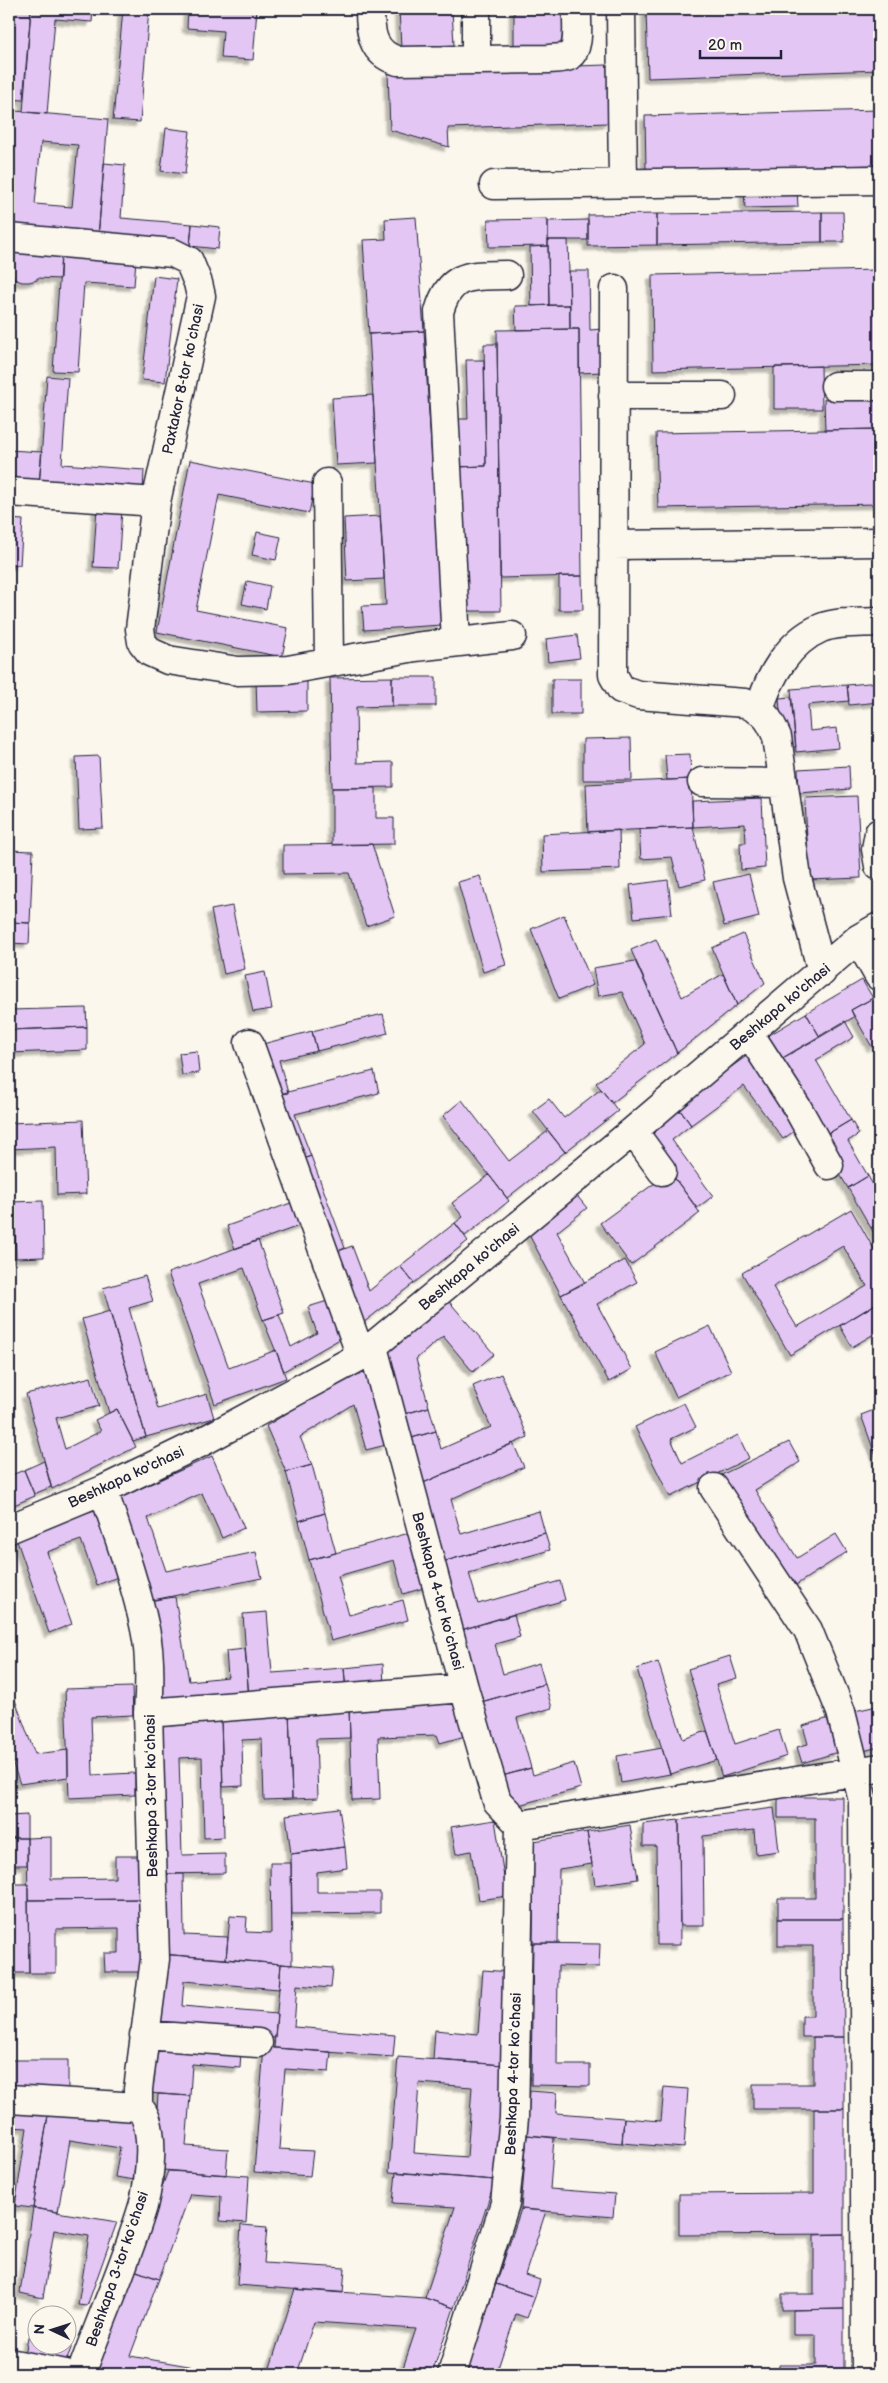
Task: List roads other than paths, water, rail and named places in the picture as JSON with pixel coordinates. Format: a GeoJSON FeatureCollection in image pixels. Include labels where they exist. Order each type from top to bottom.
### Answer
{"type":"FeatureCollection","features":[{"type":"Feature","properties":{"kind":"street"},"geometry":{"type":"LineString","coordinates":[[370,9],[370,26],[376,46],[385,57],[398,61],[568,57],[574,51],[576,44],[577,9]]}},
{"type":"Feature","properties":{"kind":"street"},"geometry":{"type":"LineString","coordinates":[[476,9],[476,60]]}},
{"type":"Feature","properties":{"kind":"street"},"geometry":{"type":"LineString","coordinates":[[621,9],[623,183]]}},
{"type":"Feature","properties":{"kind":"street"},"geometry":{"type":"LineString","coordinates":[[494,185],[879,180]]}},
{"type":"Feature","properties":{"kind":"street","name":"Paxtakor 8-tor koʻchasi"},"geometry":{"type":"LineString","coordinates":[[9,238],[173,253],[189,261],[198,283],[201,296],[156,502],[140,629],[142,642],[150,652],[168,660],[238,671],[288,670],[456,642],[512,636]]}},
{"type":"Feature","properties":{"kind":"street"},"geometry":{"type":"LineString","coordinates":[[456,642],[439,312],[447,292],[467,276],[507,275]]}},
{"type":"Feature","properties":{"kind":"street"},"geometry":{"type":"LineString","coordinates":[[614,289],[613,675],[621,689],[638,695],[745,704],[759,710],[771,720],[777,737],[797,878],[822,972]]}},
{"type":"Feature","properties":{"kind":"street"},"geometry":{"type":"LineString","coordinates":[[835,386],[879,386]]}},
{"type":"Feature","properties":{"kind":"street"},"geometry":{"type":"LineString","coordinates":[[613,396],[722,396]]}},
{"type":"Feature","properties":{"kind":"street"},"geometry":{"type":"LineString","coordinates":[[327,484],[329,662]]}},
{"type":"Feature","properties":{"kind":"street"},"geometry":{"type":"LineString","coordinates":[[9,492],[156,502]]}},
{"type":"Feature","properties":{"kind":"street"},"geometry":{"type":"LineString","coordinates":[[613,545],[879,542]]}},
{"type":"Feature","properties":{"kind":"street"},"geometry":{"type":"LineString","coordinates":[[759,710],[773,673],[788,653],[804,638],[821,628],[840,624],[879,622]]}},
{"type":"Feature","properties":{"kind":"street"},"geometry":{"type":"LineString","coordinates":[[702,782],[783,783]]}},
{"type":"Feature","properties":{"kind":"street"},"geometry":{"type":"LineString","coordinates":[[879,833],[876,849],[879,866]]}},
{"type":"Feature","properties":{"kind":"street"},"geometry":{"type":"LineString","coordinates":[[868,933],[879,976]]}},
{"type":"Feature","properties":{"kind":"street","name":"Beshkapa ko'chasi"},"geometry":{"type":"LineString","coordinates":[[9,1529],[103,1490],[198,1444],[367,1352],[868,933]]}},
{"type":"Feature","properties":{"kind":"street"},"geometry":{"type":"LineString","coordinates":[[749,1033],[798,1109],[829,1165]]}},
{"type":"Feature","properties":{"kind":"street","name":"Beshkapa 4-tor koʻchasi"},"geometry":{"type":"LineString","coordinates":[[249,1043],[367,1352],[498,1801],[520,1825],[514,2118],[505,2203],[452,2374]]}},
{"type":"Feature","properties":{"kind":"street"},"geometry":{"type":"LineString","coordinates":[[633,1131],[662,1171]]}},
{"type":"Feature","properties":{"kind":"street"},"geometry":{"type":"LineString","coordinates":[[714,1488],[808,1630],[867,1770],[863,1801],[866,2374]]}},
{"type":"Feature","properties":{"kind":"street","name":"Beshkapa 3-tor koʻchasi"},"geometry":{"type":"LineString","coordinates":[[81,2374],[143,2205],[150,2171],[148,2124],[144,2112],[138,2107],[144,2035],[155,1958],[148,1713],[150,1677],[146,1630],[132,1578],[103,1490]]}},
{"type":"Feature","properties":{"kind":"street"},"geometry":{"type":"LineString","coordinates":[[148,1713],[464,1688]]}},
{"type":"Feature","properties":{"kind":"street"},"geometry":{"type":"LineString","coordinates":[[520,1825],[867,1770]]}},
{"type":"Feature","properties":{"kind":"street"},"geometry":{"type":"LineString","coordinates":[[144,2035],[258,2043]]}},
{"type":"Feature","properties":{"kind":"street"},"geometry":{"type":"LineString","coordinates":[[9,2099],[138,2107]]}},
{"type":"Feature","properties":{"kind":"street"},"geometry":{"type":"LineString","coordinates":[[9,2363],[66,2374]]}}]}
